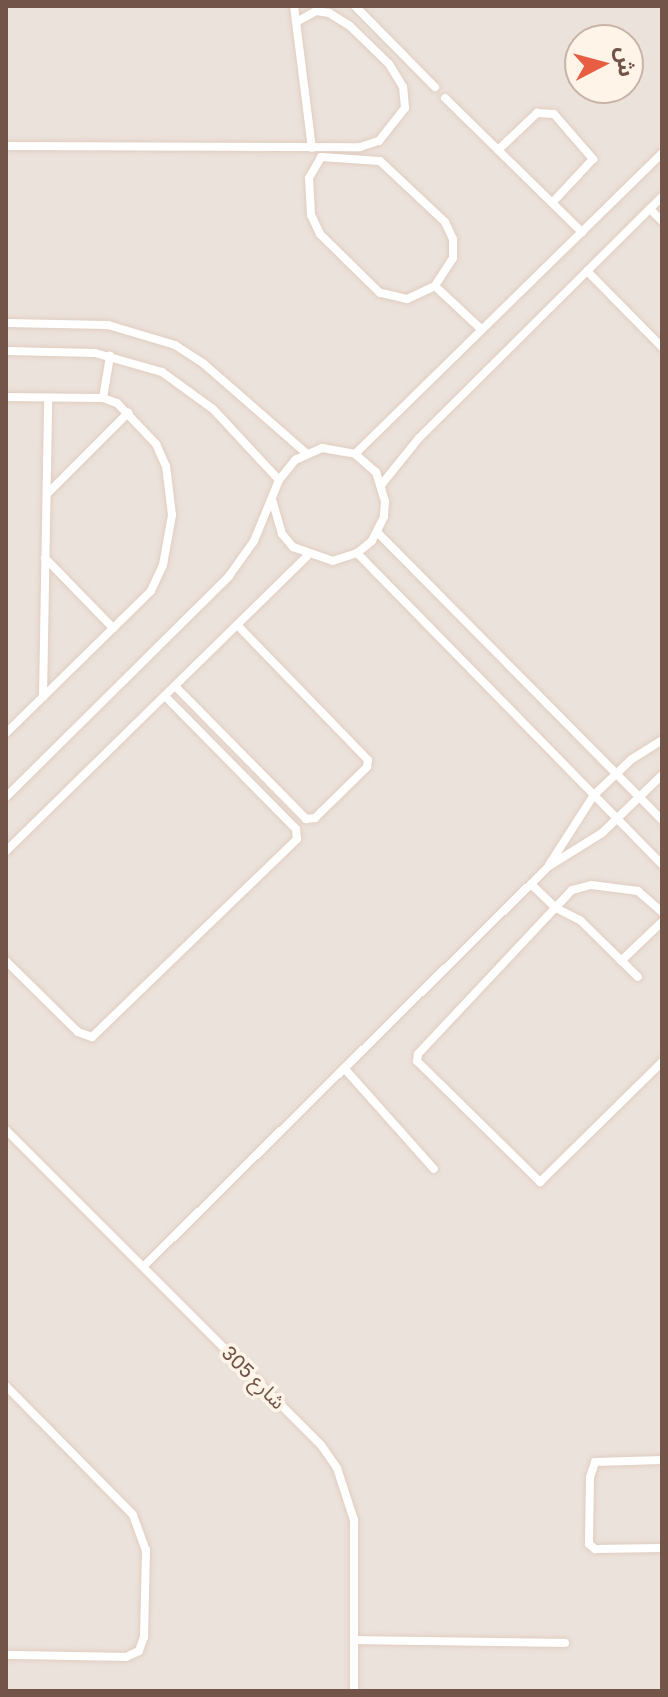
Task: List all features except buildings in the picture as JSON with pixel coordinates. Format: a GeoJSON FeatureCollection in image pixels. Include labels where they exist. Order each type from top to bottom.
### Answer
{"type":"FeatureCollection","features":[{"type":"Feature","properties":{"kind":"lane"},"geometry":{"type":"LineString","coordinates":[[294,6],[312,148]]}},
{"type":"Feature","properties":{"kind":"lane"},"geometry":{"type":"LineString","coordinates":[[355,6],[435,87]]}},
{"type":"Feature","properties":{"kind":"lane"},"geometry":{"type":"LineString","coordinates":[[6,146],[370,146],[401,118],[406,97],[389,64],[350,26],[316,11],[296,22]]}},
{"type":"Feature","properties":{"kind":"lane"},"geometry":{"type":"LineString","coordinates":[[445,98],[582,232]]}},
{"type":"Feature","properties":{"kind":"lane"},"geometry":{"type":"LineString","coordinates":[[498,150],[537,113],[554,114],[593,159],[552,203]]}},
{"type":"Feature","properties":{"kind":"lane"},"geometry":{"type":"LineString","coordinates":[[355,454],[662,153]]}},
{"type":"Feature","properties":{"kind":"lane"},"geometry":{"type":"LineString","coordinates":[[321,157],[380,161],[445,222],[453,239],[453,258],[435,286],[407,299],[380,293],[320,234],[310,206],[314,162],[321,157]]}},
{"type":"Feature","properties":{"kind":"lane"},"geometry":{"type":"LineString","coordinates":[[382,484],[419,438],[662,197]]}},
{"type":"Feature","properties":{"kind":"lane"},"geometry":{"type":"LineString","coordinates":[[650,209],[662,221]]}},
{"type":"Feature","properties":{"kind":"lane"},"geometry":{"type":"LineString","coordinates":[[587,271],[662,347]]}},
{"type":"Feature","properties":{"kind":"lane"},"geometry":{"type":"LineString","coordinates":[[435,286],[482,330]]}},
{"type":"Feature","properties":{"kind":"lane"},"geometry":{"type":"LineString","coordinates":[[6,323],[108,325],[175,345],[204,364],[306,453]]}},
{"type":"Feature","properties":{"kind":"lane"},"geometry":{"type":"LineString","coordinates":[[6,351],[110,356],[162,372],[189,389],[279,480]]}},
{"type":"Feature","properties":{"kind":"lane"},"geometry":{"type":"LineString","coordinates":[[103,398],[110,356]]}},
{"type":"Feature","properties":{"kind":"lane"},"geometry":{"type":"LineString","coordinates":[[6,397],[103,398],[128,413],[156,444],[166,466],[172,515],[163,565],[151,591],[6,733]]}},
{"type":"Feature","properties":{"kind":"lane"},"geometry":{"type":"LineString","coordinates":[[43,697],[48,398]]}},
{"type":"Feature","properties":{"kind":"lane"},"geometry":{"type":"LineString","coordinates":[[47,494],[128,413]]}},
{"type":"Feature","properties":{"kind":"lane"},"geometry":{"type":"LineString","coordinates":[[6,797],[229,576],[273,502],[279,480],[306,453],[339,449],[355,454],[382,484],[384,517],[378,533],[357,553],[333,561],[307,556],[282,534],[273,502]]}},
{"type":"Feature","properties":{"kind":"lane"},"geometry":{"type":"LineString","coordinates":[[378,533],[662,820]]}},
{"type":"Feature","properties":{"kind":"lane"},"geometry":{"type":"LineString","coordinates":[[357,553],[662,864]]}},
{"type":"Feature","properties":{"kind":"lane"},"geometry":{"type":"LineString","coordinates":[[6,851],[307,556]]}},
{"type":"Feature","properties":{"kind":"lane"},"geometry":{"type":"LineString","coordinates":[[45,558],[113,628]]}},
{"type":"Feature","properties":{"kind":"lane"},"geometry":{"type":"LineString","coordinates":[[175,686],[306,819],[315,818],[367,767],[368,760],[237,625]]}},
{"type":"Feature","properties":{"kind":"lane"},"geometry":{"type":"LineString","coordinates":[[6,961],[78,1032],[92,1037],[297,839],[296,829],[165,696]]}},
{"type":"Feature","properties":{"kind":"lane"},"geometry":{"type":"LineString","coordinates":[[549,866],[594,795],[617,773],[662,740]]}},
{"type":"Feature","properties":{"kind":"lane"},"geometry":{"type":"LineString","coordinates":[[143,1267],[549,866],[618,819],[662,775]]}},
{"type":"Feature","properties":{"kind":"lane"},"geometry":{"type":"LineString","coordinates":[[531,884],[556,908],[580,920],[638,977]]}},
{"type":"Feature","properties":{"kind":"lane"},"geometry":{"type":"LineString","coordinates":[[662,912],[638,891],[591,885],[572,890],[418,1054],[417,1061],[540,1182],[662,1062]]}},
{"type":"Feature","properties":{"kind":"lane"},"geometry":{"type":"LineString","coordinates":[[621,961],[662,922]]}},
{"type":"Feature","properties":{"kind":"lane"},"geometry":{"type":"LineString","coordinates":[[344,1068],[434,1169]]}},
{"type":"Feature","properties":{"kind":"lane","name":"شارع 305"},"geometry":{"type":"LineString","coordinates":[[6,1130],[321,1445],[337,1468],[354,1520],[354,1691]]}},
{"type":"Feature","properties":{"kind":"lane"},"geometry":{"type":"LineString","coordinates":[[6,1386],[133,1515],[146,1550],[144,1637],[139,1651],[126,1657],[6,1655]]}},
{"type":"Feature","properties":{"kind":"lane"},"geometry":{"type":"LineString","coordinates":[[662,1460],[595,1462],[591,1468],[589,1531],[593,1549],[662,1548]]}},
{"type":"Feature","properties":{"kind":"lane"},"geometry":{"type":"LineString","coordinates":[[354,1640],[565,1643]]}},
{"type":"Feature","properties":{"kind":"shaded area"},"geometry":{"type":"Polygon","coordinates":[[[6,6],[662,6],[662,1691],[6,1691],[6,6]]]}}]}
